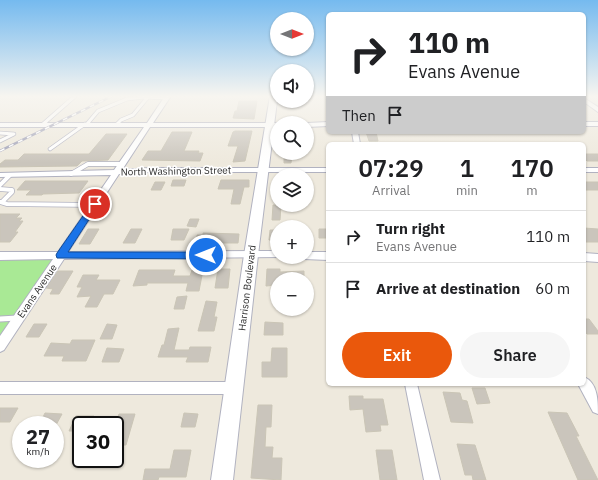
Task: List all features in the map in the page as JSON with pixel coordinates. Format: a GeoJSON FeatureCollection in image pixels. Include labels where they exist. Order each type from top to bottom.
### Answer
{"type":"FeatureCollection","features":[{"type":"Feature","properties":{"kind":"street","name":"Evans Avenue"},"geometry":{"type":"LineString","coordinates":[[0,346],[154,118]]}},
{"type":"Feature","properties":{"kind":"street"},"geometry":{"type":"LineString","coordinates":[[0,124],[270,125]]}},
{"type":"Feature","properties":{"kind":"street"},"geometry":{"type":"LineString","coordinates":[[314,125],[326,124]]}},
{"type":"Feature","properties":{"kind":"street"},"geometry":{"type":"LineString","coordinates":[[586,124],[598,124]]}},
{"type":"Feature","properties":{"kind":"street","name":"Harrison Boulevard"},"geometry":{"type":"LineString","coordinates":[[222,480],[251,255],[264,170],[270,143]]}},
{"type":"Feature","properties":{"kind":"street","name":"North Washington Street"},"geometry":{"type":"LineString","coordinates":[[0,175],[71,174],[150,170],[326,170]]}},
{"type":"Feature","properties":{"kind":"street"},"geometry":{"type":"LineString","coordinates":[[586,170],[598,170]]}},
{"type":"Feature","properties":{"kind":"street"},"geometry":{"type":"LineString","coordinates":[[0,256],[270,256]]}},
{"type":"Feature","properties":{"kind":"street"},"geometry":{"type":"LineString","coordinates":[[314,256],[326,256]]}},
{"type":"Feature","properties":{"kind":"street"},"geometry":{"type":"LineString","coordinates":[[586,257],[598,258]]}},
{"type":"Feature","properties":{"kind":"street"},"geometry":{"type":"LineString","coordinates":[[411,386],[432,480]]}},
{"type":"Feature","properties":{"kind":"street"},"geometry":{"type":"LineString","coordinates":[[586,386],[598,407]]}},
{"type":"Feature","properties":{"kind":"street"},"geometry":{"type":"LineString","coordinates":[[0,388],[235,388]]}},
{"type":"Feature","properties":{"kind":"lane"},"geometry":{"type":"LineString","coordinates":[[42,125],[50,118]]}},
{"type":"Feature","properties":{"kind":"lane"},"geometry":{"type":"LineString","coordinates":[[50,149],[86,124],[91,118]]}},
{"type":"Feature","properties":{"kind":"lane"},"geometry":{"type":"LineString","coordinates":[[118,124],[121,120],[125,118]]}},
{"type":"Feature","properties":{"kind":"lane"},"geometry":{"type":"LineString","coordinates":[[0,133],[14,134],[0,142]]}},
{"type":"Feature","properties":{"kind":"lane"},"geometry":{"type":"LineString","coordinates":[[71,174],[88,164],[122,164]]}},
{"type":"Feature","properties":{"kind":"lane"},"geometry":{"type":"LineString","coordinates":[[0,185],[10,175]]}},
{"type":"Feature","properties":{"kind":"lane"},"geometry":{"type":"LineString","coordinates":[[0,189],[12,190],[12,192],[1,202],[7,204],[95,204]]}},
{"type":"Feature","properties":{"kind":"lane"},"geometry":{"type":"LineString","coordinates":[[0,319],[19,318]]}},
{"type":"Feature","properties":{"kind":"green space"},"geometry":{"type":"Polygon","coordinates":[[[0,260],[52,260],[0,336],[0,260]]]}},
{"type":"Feature","properties":{"kind":"building"},"geometry":{"type":"Polygon","coordinates":[[[252,131],[245,161],[233,162],[238,146],[228,146],[233,132],[252,131]]]}},
{"type":"Feature","properties":{"kind":"building"},"geometry":{"type":"Polygon","coordinates":[[[172,132],[192,132],[184,151],[199,151],[198,153],[203,153],[200,161],[142,160],[148,151],[161,151],[172,132]]]}},
{"type":"Feature","properties":{"kind":"building"},"geometry":{"type":"Polygon","coordinates":[[[106,134],[127,134],[108,160],[82,161],[77,166],[0,167],[0,164],[5,160],[18,160],[24,154],[89,154],[106,134]]]}},
{"type":"Feature","properties":{"kind":"building"},"geometry":{"type":"Polygon","coordinates":[[[367,134],[376,134],[378,141],[369,141],[367,134]]]}},
{"type":"Feature","properties":{"kind":"building"},"geometry":{"type":"Polygon","coordinates":[[[586,154],[598,154],[598,161],[587,161],[586,154]]]}},
{"type":"Feature","properties":{"kind":"building"},"geometry":{"type":"Polygon","coordinates":[[[284,160],[291,160],[291,163],[284,163],[284,160]]]}},
{"type":"Feature","properties":{"kind":"building"},"geometry":{"type":"Polygon","coordinates":[[[173,180],[186,180],[184,186],[171,186],[173,180]]]}},
{"type":"Feature","properties":{"kind":"building"},"geometry":{"type":"Polygon","coordinates":[[[221,180],[249,180],[249,187],[244,187],[240,204],[231,204],[234,189],[218,189],[221,180]]]}},
{"type":"Feature","properties":{"kind":"building"},"geometry":{"type":"Polygon","coordinates":[[[25,181],[88,181],[79,193],[26,195],[31,190],[17,190],[25,181]]]}},
{"type":"Feature","properties":{"kind":"building"},"geometry":{"type":"Polygon","coordinates":[[[155,182],[165,182],[161,190],[151,190],[155,182]]]}},
{"type":"Feature","properties":{"kind":"building"},"geometry":{"type":"Polygon","coordinates":[[[586,182],[598,182],[598,190],[586,190],[586,182]]]}},
{"type":"Feature","properties":{"kind":"building"},"geometry":{"type":"Polygon","coordinates":[[[273,212],[281,212],[280,220],[272,220],[273,212]]]}},
{"type":"Feature","properties":{"kind":"building"},"geometry":{"type":"Polygon","coordinates":[[[0,214],[20,214],[16,218],[22,218],[19,221],[23,221],[15,232],[18,232],[10,242],[0,242],[0,214]]]}},
{"type":"Feature","properties":{"kind":"building"},"geometry":{"type":"Polygon","coordinates":[[[190,219],[199,219],[196,227],[187,226],[190,219]]]}},
{"type":"Feature","properties":{"kind":"building"},"geometry":{"type":"Polygon","coordinates":[[[586,228],[598,229],[598,242],[586,242],[586,228]]]}},
{"type":"Feature","properties":{"kind":"building"},"geometry":{"type":"Polygon","coordinates":[[[88,229],[99,229],[90,244],[79,244],[88,229]]]}},
{"type":"Feature","properties":{"kind":"building"},"geometry":{"type":"Polygon","coordinates":[[[131,229],[142,229],[135,243],[123,243],[131,229]]]}},
{"type":"Feature","properties":{"kind":"building"},"geometry":{"type":"Polygon","coordinates":[[[173,229],[189,229],[184,240],[171,240],[173,229]]]}},
{"type":"Feature","properties":{"kind":"building"},"geometry":{"type":"Polygon","coordinates":[[[319,229],[326,229],[326,238],[319,238],[319,229]]]}},
{"type":"Feature","properties":{"kind":"building"},"geometry":{"type":"Polygon","coordinates":[[[203,233],[239,234],[238,243],[221,243],[221,241],[197,240],[197,235],[203,235],[203,233]]]}},
{"type":"Feature","properties":{"kind":"building"},"geometry":{"type":"Polygon","coordinates":[[[218,269],[230,269],[228,288],[215,288],[218,269]]]}},
{"type":"Feature","properties":{"kind":"building"},"geometry":{"type":"Polygon","coordinates":[[[267,269],[280,269],[280,272],[270,272],[270,286],[266,286],[267,269]]]}},
{"type":"Feature","properties":{"kind":"building"},"geometry":{"type":"Polygon","coordinates":[[[139,270],[175,270],[173,276],[190,276],[192,270],[203,270],[199,291],[186,291],[188,283],[147,283],[147,285],[133,286],[139,270]]]}},
{"type":"Feature","properties":{"kind":"building"},"geometry":{"type":"Polygon","coordinates":[[[58,271],[73,271],[59,294],[50,294],[53,289],[46,288],[58,271]]]}},
{"type":"Feature","properties":{"kind":"building"},"geometry":{"type":"Polygon","coordinates":[[[304,271],[304,272],[280,272],[304,271]]]}},
{"type":"Feature","properties":{"kind":"building"},"geometry":{"type":"Polygon","coordinates":[[[83,275],[99,275],[96,280],[120,280],[113,294],[104,294],[97,307],[85,307],[91,296],[77,297],[82,287],[77,287],[83,275]]]}},
{"type":"Feature","properties":{"kind":"building"},"geometry":{"type":"Polygon","coordinates":[[[187,296],[184,309],[174,309],[177,297],[187,296]]]}},
{"type":"Feature","properties":{"kind":"building"},"geometry":{"type":"Polygon","coordinates":[[[206,301],[217,302],[214,317],[217,317],[214,331],[198,331],[206,301]]]}},
{"type":"Feature","properties":{"kind":"building"},"geometry":{"type":"Polygon","coordinates":[[[586,319],[589,319],[598,331],[598,334],[587,334],[586,319]]]}},
{"type":"Feature","properties":{"kind":"building"},"geometry":{"type":"Polygon","coordinates":[[[265,322],[283,323],[283,335],[264,335],[265,322]]]}},
{"type":"Feature","properties":{"kind":"building"},"geometry":{"type":"Polygon","coordinates":[[[34,324],[47,324],[39,337],[26,337],[34,324]]]}},
{"type":"Feature","properties":{"kind":"building"},"geometry":{"type":"Polygon","coordinates":[[[107,324],[117,325],[112,339],[100,339],[107,324]]]}},
{"type":"Feature","properties":{"kind":"building"},"geometry":{"type":"Polygon","coordinates":[[[179,328],[174,350],[189,350],[190,347],[211,347],[208,362],[186,362],[188,357],[158,357],[162,345],[164,345],[168,329],[179,328]]]}},
{"type":"Feature","properties":{"kind":"building"},"geometry":{"type":"Polygon","coordinates":[[[72,340],[95,340],[86,361],[62,361],[64,356],[44,356],[51,343],[70,344],[72,340]]]}},
{"type":"Feature","properties":{"kind":"building"},"geometry":{"type":"Polygon","coordinates":[[[107,348],[124,349],[119,362],[102,362],[107,348]]]}},
{"type":"Feature","properties":{"kind":"building"},"geometry":{"type":"Polygon","coordinates":[[[272,348],[287,348],[287,377],[262,377],[262,362],[271,362],[272,348]]]}},
{"type":"Feature","properties":{"kind":"building"},"geometry":{"type":"Polygon","coordinates":[[[472,388],[485,388],[490,403],[477,404],[472,388]]]}},
{"type":"Feature","properties":{"kind":"building"},"geometry":{"type":"Polygon","coordinates":[[[443,392],[460,393],[462,400],[467,401],[473,423],[451,422],[443,392]]]}},
{"type":"Feature","properties":{"kind":"building"},"geometry":{"type":"Polygon","coordinates":[[[349,396],[363,396],[363,399],[383,399],[388,425],[380,425],[381,431],[366,432],[363,409],[350,410],[349,396]]]}},
{"type":"Feature","properties":{"kind":"building"},"geometry":{"type":"Polygon","coordinates":[[[258,405],[272,405],[271,427],[266,427],[265,447],[273,447],[272,458],[282,458],[281,480],[251,478],[258,405]]]}},
{"type":"Feature","properties":{"kind":"building"},"geometry":{"type":"Polygon","coordinates":[[[0,408],[18,408],[12,416],[10,422],[0,422],[0,408]]]}},
{"type":"Feature","properties":{"kind":"building"},"geometry":{"type":"Polygon","coordinates":[[[548,412],[567,413],[579,436],[576,436],[598,480],[578,480],[548,412]]]}},
{"type":"Feature","properties":{"kind":"building"},"geometry":{"type":"Polygon","coordinates":[[[45,413],[62,414],[61,416],[44,416],[45,413]]]}},
{"type":"Feature","properties":{"kind":"building"},"geometry":{"type":"Polygon","coordinates":[[[184,413],[198,414],[195,427],[181,427],[184,413]]]}},
{"type":"Feature","properties":{"kind":"building"},"geometry":{"type":"Polygon","coordinates":[[[119,414],[135,414],[126,445],[124,445],[124,416],[118,416],[119,414]]]}},
{"type":"Feature","properties":{"kind":"building"},"geometry":{"type":"Polygon","coordinates":[[[457,444],[475,445],[486,480],[473,480],[472,475],[465,475],[457,444]]]}},
{"type":"Feature","properties":{"kind":"building"},"geometry":{"type":"Polygon","coordinates":[[[174,450],[191,450],[186,477],[159,477],[158,480],[143,480],[145,469],[170,469],[174,450]]]}},
{"type":"Feature","properties":{"kind":"building"},"geometry":{"type":"Polygon","coordinates":[[[376,450],[392,450],[397,480],[380,480],[376,450]]]}},
{"type":"Feature","properties":{"kind":"railway"},"geometry":{"type":"LineString","coordinates":[[0,151],[66,118]]}},
{"type":"Feature","properties":{"kind":"route"},"geometry":{"type":"LineString","coordinates":[[95,204],[61,255],[206,255]]}}]}
